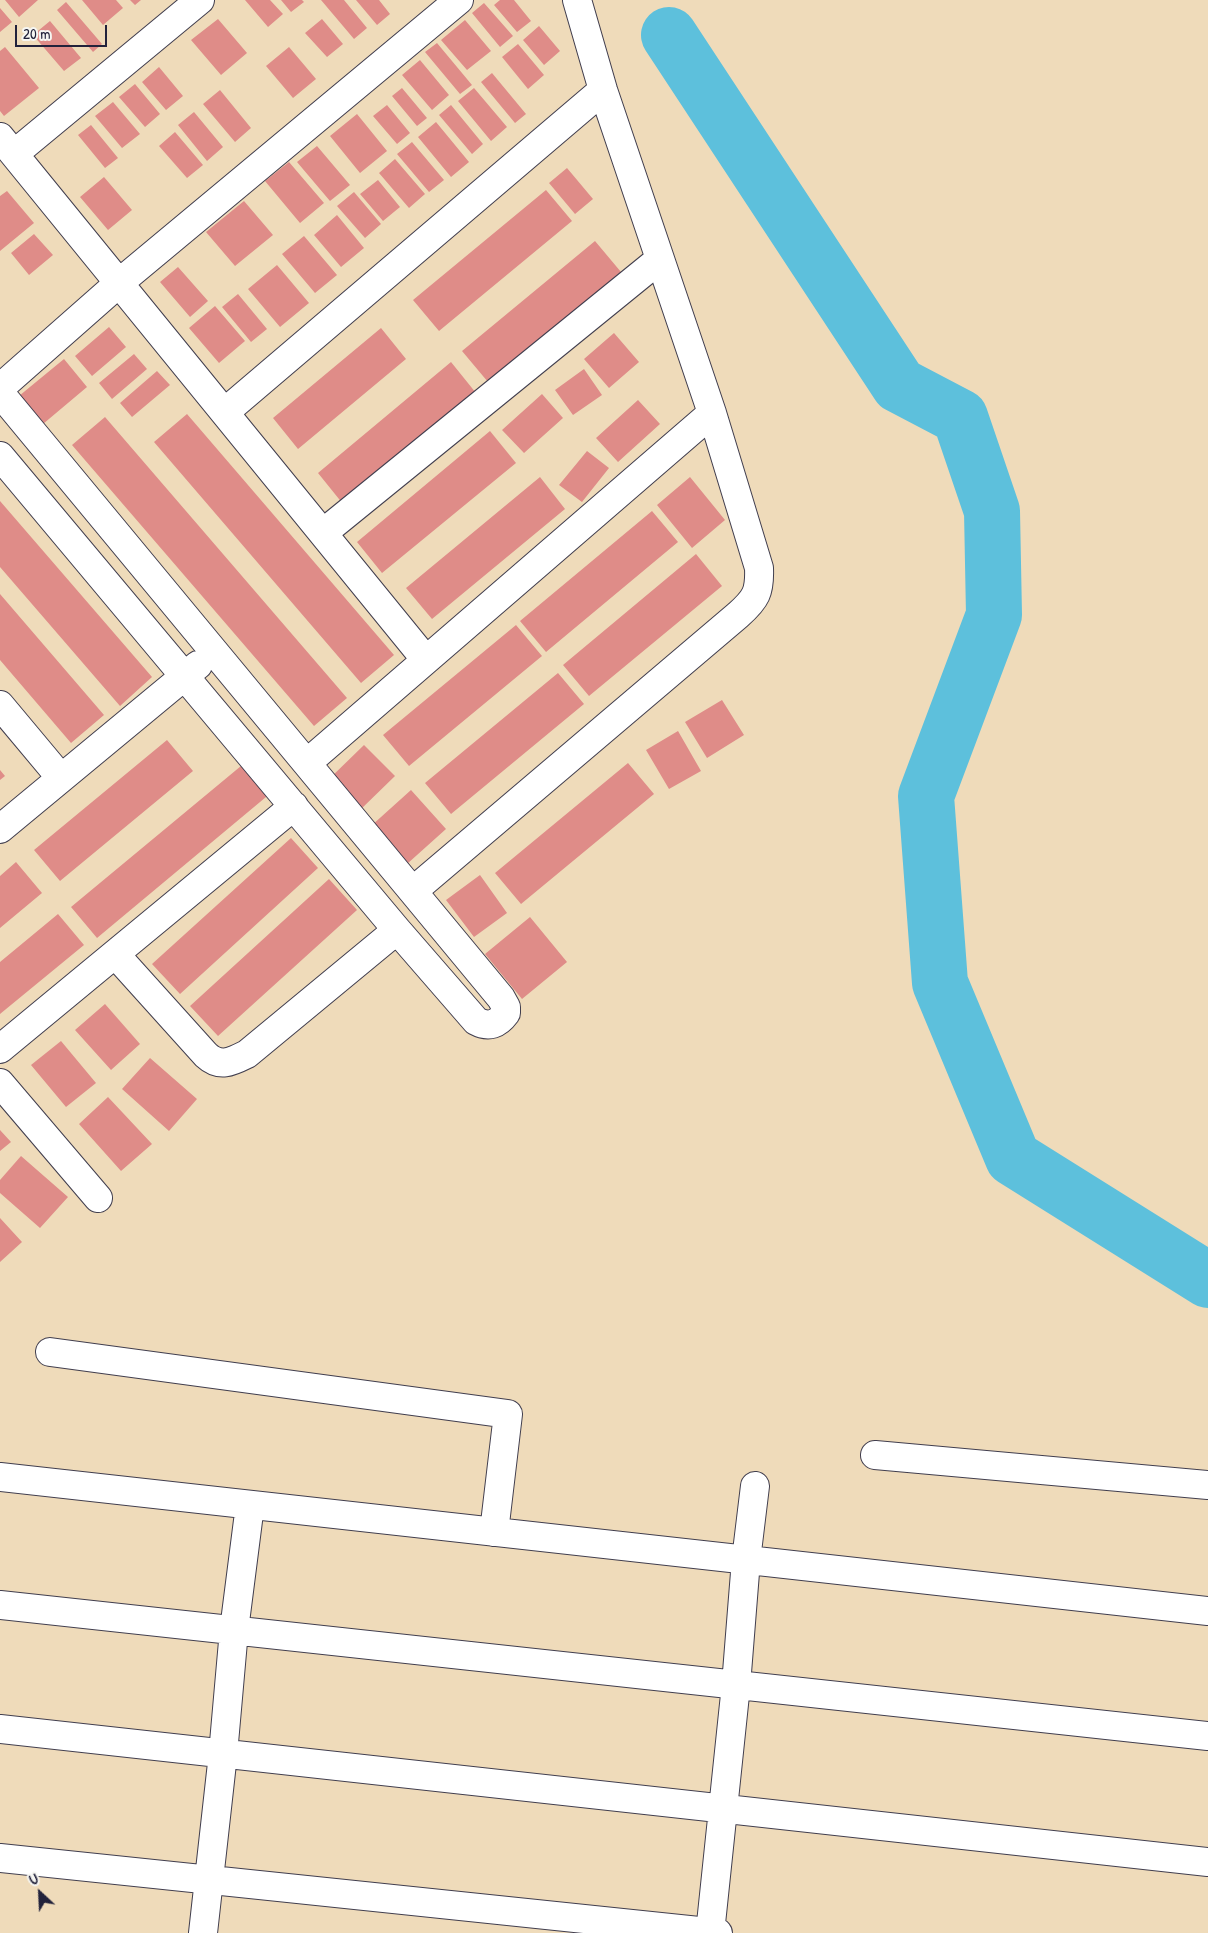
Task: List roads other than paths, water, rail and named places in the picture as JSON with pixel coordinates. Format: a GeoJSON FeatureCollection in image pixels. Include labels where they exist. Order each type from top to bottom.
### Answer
{"type":"FeatureCollection","features":[{"type":"Feature","properties":{"kind":"street"},"geometry":{"type":"LineString","coordinates":[[200,0],[7,145],[426,660]]}},
{"type":"Feature","properties":{"kind":"street"},"geometry":{"type":"LineString","coordinates":[[0,388],[120,283],[459,0]]}},
{"type":"Feature","properties":{"kind":"street"},"geometry":{"type":"LineString","coordinates":[[413,891],[753,602],[760,586],[759,568],[712,413],[603,90],[577,0]]}},
{"type":"Feature","properties":{"kind":"street"},"geometry":{"type":"LineString","coordinates":[[224,412],[603,90]]}},
{"type":"Feature","properties":{"kind":"street"},"geometry":{"type":"LineString","coordinates":[[323,533],[660,259]]}},
{"type":"Feature","properties":{"kind":"street"},"geometry":{"type":"LineString","coordinates":[[0,392],[501,998],[506,1007],[506,1013],[500,1022],[482,1025],[476,1021],[397,930],[0,456]]}},
{"type":"Feature","properties":{"kind":"street"},"geometry":{"type":"LineString","coordinates":[[307,762],[712,413]]}},
{"type":"Feature","properties":{"kind":"street"},"geometry":{"type":"LineString","coordinates":[[0,829],[215,652]]}},
{"type":"Feature","properties":{"kind":"street"},"geometry":{"type":"LineString","coordinates":[[0,705],[61,778]]}},
{"type":"Feature","properties":{"kind":"street"},"geometry":{"type":"LineString","coordinates":[[0,1049],[294,806]]}},
{"type":"Feature","properties":{"kind":"street"},"geometry":{"type":"LineString","coordinates":[[115,954],[206,1055],[218,1063],[225,1064],[247,1054],[397,930]]}},
{"type":"Feature","properties":{"kind":"street"},"geometry":{"type":"LineString","coordinates":[[0,1083],[98,1198]]}},
{"type":"Feature","properties":{"kind":"street"},"geometry":{"type":"LineString","coordinates":[[50,1352],[508,1414],[494,1532]]}},
{"type":"Feature","properties":{"kind":"street"},"geometry":{"type":"LineString","coordinates":[[875,1455],[1208,1485]]}},
{"type":"Feature","properties":{"kind":"street"},"geometry":{"type":"LineString","coordinates":[[0,1477],[1208,1611]]}},
{"type":"Feature","properties":{"kind":"street"},"geometry":{"type":"LineString","coordinates":[[0,1858],[713,1933],[722,1808],[755,1486]]}},
{"type":"Feature","properties":{"kind":"street"},"geometry":{"type":"LineString","coordinates":[[203,1933],[223,1754],[234,1630],[250,1505]]}},
{"type":"Feature","properties":{"kind":"street"},"geometry":{"type":"LineString","coordinates":[[0,1605],[1208,1736]]}},
{"type":"Feature","properties":{"kind":"street"},"geometry":{"type":"LineString","coordinates":[[0,1729],[1208,1862]]}},
{"type":"Feature","properties":{"kind":"waterway"},"geometry":{"type":"LineString","coordinates":[[669,35],[899,385],[960,417],[992,511],[994,615],[926,796],[940,983],[1013,1158],[1208,1280]]}}]}
